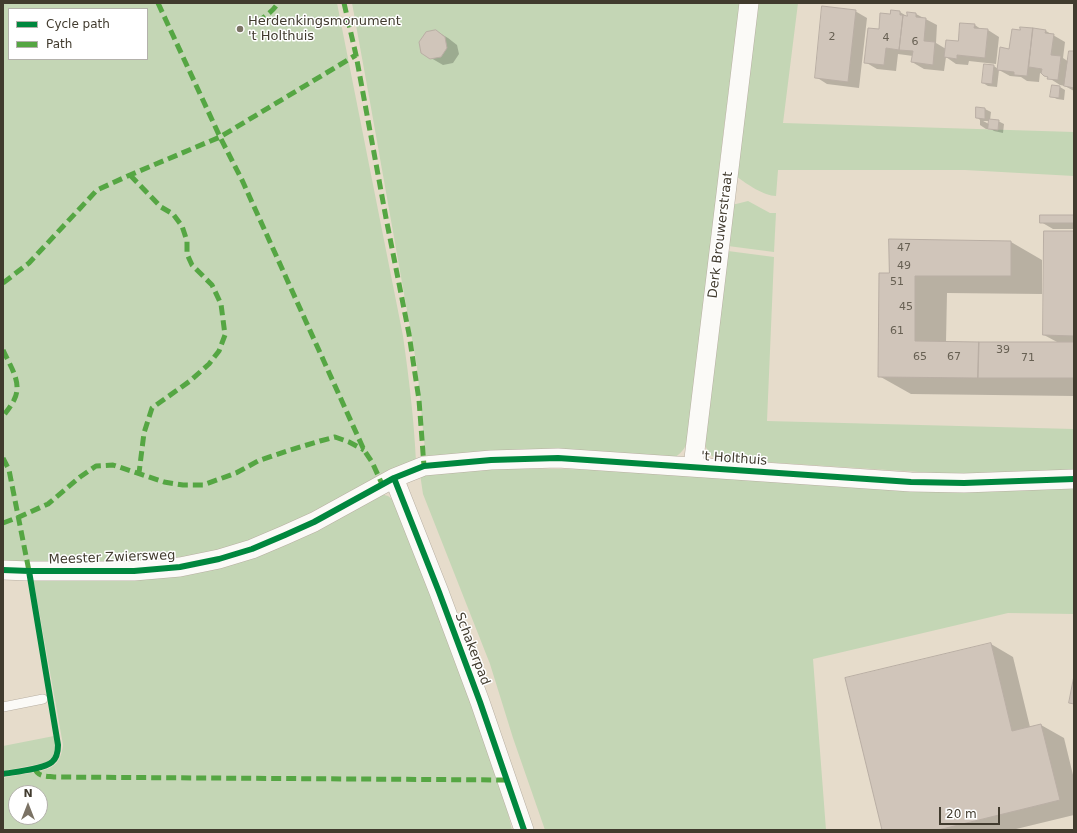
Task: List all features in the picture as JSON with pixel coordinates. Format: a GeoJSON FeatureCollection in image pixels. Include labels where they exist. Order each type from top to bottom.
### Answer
{"type":"FeatureCollection","features":[{"type":"Feature","properties":{"kind":"street","name":"Derk Brouwerstraat"},"geometry":{"type":"LineString","coordinates":[[694,467],[749,3]]}},
{"type":"Feature","properties":{"kind":"street","name":"'t Holthuis"},"geometry":{"type":"LineString","coordinates":[[394,478],[424,466],[491,460],[558,458],[919,482],[964,483],[1074,480]]}},
{"type":"Feature","properties":{"kind":"street","name":"Meester Zwiersweg"},"geometry":{"type":"LineString","coordinates":[[3,570],[134,571],[180,567],[219,559],[252,549],[314,522],[394,478]]}},
{"type":"Feature","properties":{"kind":"street","name":"Schakerpad"},"geometry":{"type":"LineString","coordinates":[[394,478],[480,702],[524,830]]}},
{"type":"Feature","properties":{"kind":"lane"},"geometry":{"type":"LineString","coordinates":[[3,707],[43,699]]}},
{"type":"Feature","properties":{"kind":"green space"},"geometry":{"type":"Polygon","coordinates":[[[3,3],[337,3],[403,336],[411,399],[416,462],[287,529],[219,553],[144,563],[3,563],[3,3]]]}},
{"type":"Feature","properties":{"kind":"green space"},"geometry":{"type":"Polygon","coordinates":[[[352,3],[740,3],[724,128],[689,435],[684,448],[674,458],[426,460],[417,367],[352,3]]]}},
{"type":"Feature","properties":{"kind":"green space"},"geometry":{"type":"Polygon","coordinates":[[[758,3],[798,3],[783,123],[1074,132],[1074,176],[965,170],[778,170],[776,196],[766,194],[756,189],[737,177],[758,3]]]}},
{"type":"Feature","properties":{"kind":"green space"},"geometry":{"type":"Polygon","coordinates":[[[748,201],[770,213],[776,213],[774,252],[728,246],[733,204],[748,201]]]}},
{"type":"Feature","properties":{"kind":"green space"},"geometry":{"type":"Polygon","coordinates":[[[728,251],[774,257],[767,421],[1074,429],[1074,470],[965,475],[717,459],[713,457],[705,445],[728,251]]]}},
{"type":"Feature","properties":{"kind":"green space"},"geometry":{"type":"Polygon","coordinates":[[[506,468],[621,470],[1074,485],[1074,614],[1008,613],[813,659],[826,830],[545,830],[513,738],[490,664],[423,494],[420,474],[506,468]]]}},
{"type":"Feature","properties":{"kind":"green space"},"geometry":{"type":"Polygon","coordinates":[[[381,494],[388,496],[397,503],[503,791],[512,830],[3,830],[3,778],[38,772],[53,766],[60,758],[63,745],[33,577],[178,574],[381,494]]]}},
{"type":"Feature","properties":{"kind":"green space"},"geometry":{"type":"Polygon","coordinates":[[[54,736],[55,752],[48,761],[3,771],[3,746],[54,736]]]}},
{"type":"Feature","properties":{"kind":"building"},"geometry":{"type":"Polygon","coordinates":[[[822,6],[856,10],[848,82],[815,78],[822,6]]]}},
{"type":"Feature","properties":{"kind":"building"},"geometry":{"type":"Polygon","coordinates":[[[891,10],[900,11],[900,15],[903,15],[899,50],[886,48],[884,65],[864,63],[868,28],[879,29],[880,13],[890,14],[891,10]]]}},
{"type":"Feature","properties":{"kind":"building"},"geometry":{"type":"Polygon","coordinates":[[[907,12],[916,13],[916,17],[926,18],[924,41],[935,42],[933,65],[911,62],[913,51],[899,50],[903,15],[907,16],[907,12]]]}},
{"type":"Feature","properties":{"kind":"building"},"geometry":{"type":"Polygon","coordinates":[[[960,23],[975,24],[974,28],[988,29],[985,58],[957,55],[957,59],[944,57],[946,40],[958,41],[960,23]]]}},
{"type":"Feature","properties":{"kind":"building"},"geometry":{"type":"Polygon","coordinates":[[[1020,27],[1033,28],[1027,76],[1014,75],[1014,72],[997,70],[1000,47],[1009,49],[1012,29],[1020,30],[1020,27]]]}},
{"type":"Feature","properties":{"kind":"building"},"geometry":{"type":"Polygon","coordinates":[[[1033,28],[1046,30],[1045,33],[1054,34],[1051,55],[1061,56],[1058,80],[1047,79],[1048,77],[1041,73],[1042,69],[1029,67],[1033,28]]]}},
{"type":"Feature","properties":{"kind":"building"},"geometry":{"type":"Polygon","coordinates":[[[436,30],[445,37],[447,48],[441,57],[430,59],[421,53],[419,42],[426,32],[436,30]]]}},
{"type":"Feature","properties":{"kind":"building"},"geometry":{"type":"Polygon","coordinates":[[[1069,51],[1074,51],[1074,88],[1064,86],[1069,51]]]}},
{"type":"Feature","properties":{"kind":"building"},"geometry":{"type":"Polygon","coordinates":[[[984,64],[994,65],[992,84],[982,83],[984,64]]]}},
{"type":"Feature","properties":{"kind":"building"},"geometry":{"type":"Polygon","coordinates":[[[1052,85],[1060,86],[1059,98],[1050,97],[1052,85]]]}},
{"type":"Feature","properties":{"kind":"building"},"geometry":{"type":"Polygon","coordinates":[[[976,107],[985,108],[985,119],[976,118],[976,107]]]}},
{"type":"Feature","properties":{"kind":"building"},"geometry":{"type":"Polygon","coordinates":[[[989,119],[999,120],[998,130],[988,129],[989,119]]]}},
{"type":"Feature","properties":{"kind":"building"},"geometry":{"type":"Polygon","coordinates":[[[1040,215],[1074,215],[1074,223],[1040,223],[1040,215]]]}},
{"type":"Feature","properties":{"kind":"building"},"geometry":{"type":"Polygon","coordinates":[[[1044,231],[1074,231],[1074,336],[1043,335],[1044,231]]]}},
{"type":"Feature","properties":{"kind":"building"},"geometry":{"type":"Polygon","coordinates":[[[889,239],[1011,241],[1011,276],[915,276],[915,341],[979,342],[978,378],[878,377],[879,273],[889,273],[889,239]]]}},
{"type":"Feature","properties":{"kind":"building"},"geometry":{"type":"Polygon","coordinates":[[[979,342],[1074,342],[1074,378],[978,378],[979,342]]]}},
{"type":"Feature","properties":{"kind":"building"},"geometry":{"type":"Polygon","coordinates":[[[991,643],[1012,731],[1041,724],[1060,800],[938,830],[882,830],[845,678],[991,643]]]}},
{"type":"Feature","properties":{"kind":"building"},"geometry":{"type":"Polygon","coordinates":[[[1074,676],[1074,704],[1069,703],[1074,676]]]}},
{"type":"Feature","properties":{"kind":"marked path"},"geometry":{"type":"LineString","coordinates":[[158,3],[220,137],[242,180],[364,450],[372,462],[382,484]]}},
{"type":"Feature","properties":{"kind":"marked path"},"geometry":{"type":"LineString","coordinates":[[257,22],[269,14],[278,3]]}},
{"type":"Feature","properties":{"kind":"marked path"},"geometry":{"type":"LineString","coordinates":[[344,3],[356,55],[409,334],[419,400],[424,466]]}},
{"type":"Feature","properties":{"kind":"marked path"},"geometry":{"type":"LineString","coordinates":[[3,283],[29,263],[97,190],[220,137],[356,55]]}},
{"type":"Feature","properties":{"kind":"marked path"},"geometry":{"type":"LineString","coordinates":[[130,175],[161,207],[173,214],[182,226],[187,241],[187,254],[192,265],[212,285],[221,304],[225,335],[219,351],[209,364],[190,381],[152,408],[144,433],[139,473]]}},
{"type":"Feature","properties":{"kind":"marked path"},"geometry":{"type":"LineString","coordinates":[[3,350],[12,368],[17,387],[14,400],[3,416]]}},
{"type":"Feature","properties":{"kind":"marked path"},"geometry":{"type":"LineString","coordinates":[[3,523],[48,504],[80,477],[96,466],[113,465],[164,482],[183,485],[203,485],[236,473],[258,461],[335,437],[364,450]]}},
{"type":"Feature","properties":{"kind":"marked path"},"geometry":{"type":"LineString","coordinates":[[3,458],[9,470],[29,571]]}},
{"type":"Feature","properties":{"kind":"marked path"},"geometry":{"type":"LineString","coordinates":[[35,768],[40,775],[54,777],[507,780]]}},
{"type":"Feature","properties":{"kind":"cycle path"},"geometry":{"type":"LineString","coordinates":[[3,570],[134,571],[180,567],[219,559],[252,549],[314,522],[394,478],[424,466],[491,460],[558,458],[911,482],[964,483],[1074,479]]}},
{"type":"Feature","properties":{"kind":"cycle path"},"geometry":{"type":"LineString","coordinates":[[394,478],[480,702],[524,830]]}},
{"type":"Feature","properties":{"kind":"cycle path"},"geometry":{"type":"LineString","coordinates":[[3,774],[43,767],[55,759],[58,750],[29,571]]}},
{"type":"Feature","properties":{"kind":"place","name":"Herdenkingsmonument 't Holthuis"},"geometry":{"type":"Point","coordinates":[240,29]}}]}
